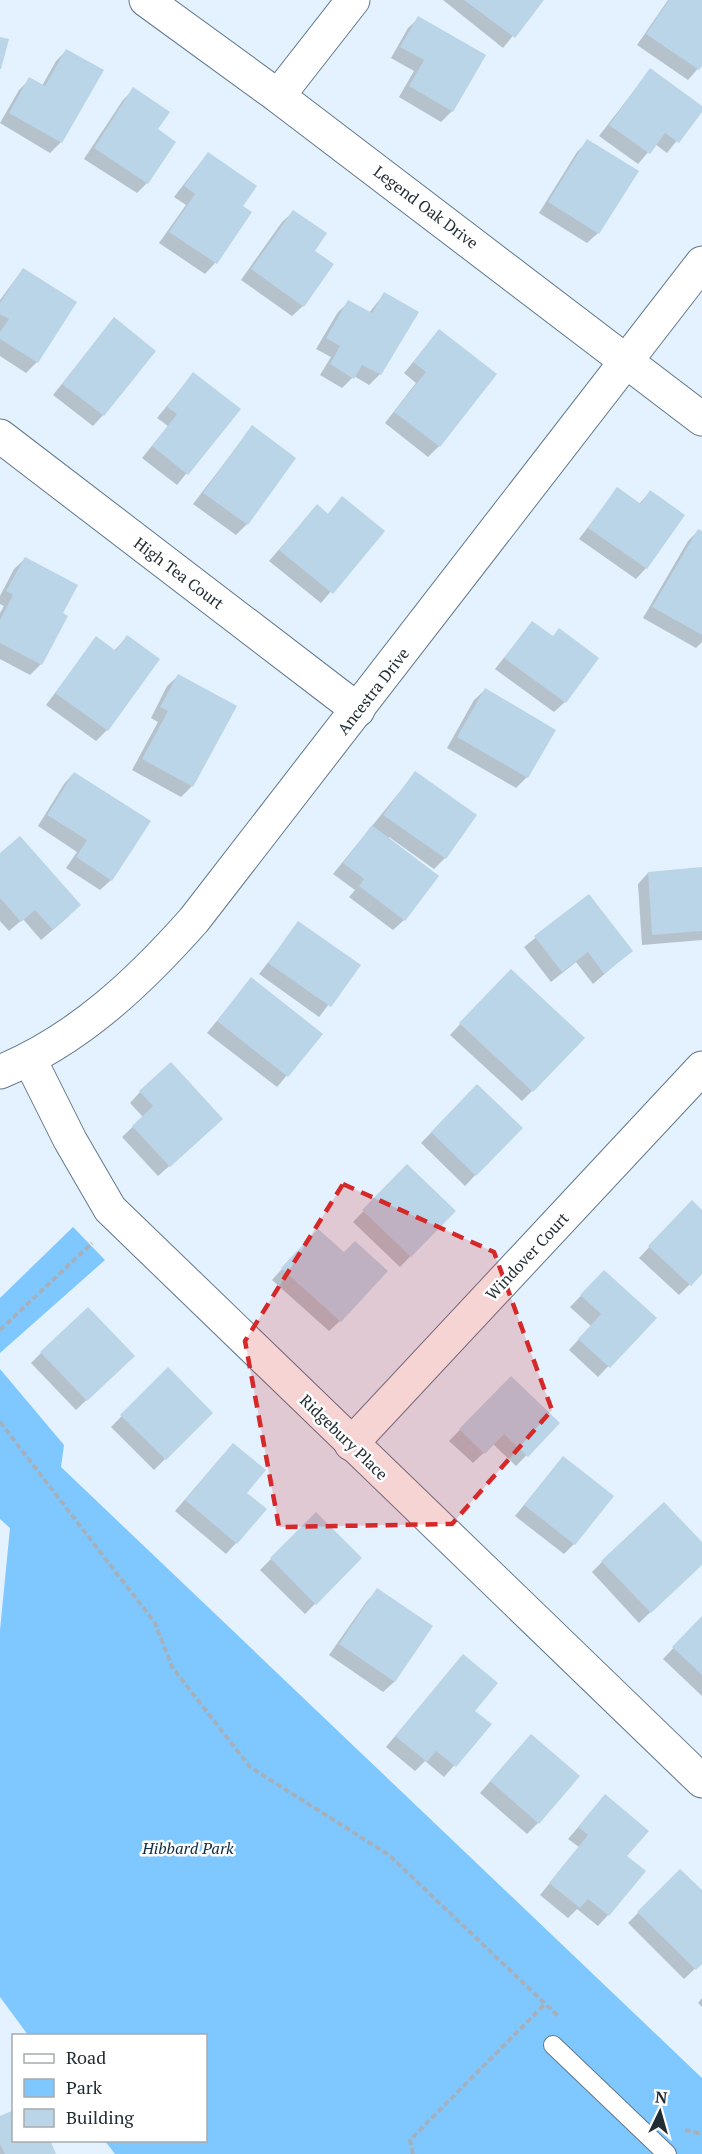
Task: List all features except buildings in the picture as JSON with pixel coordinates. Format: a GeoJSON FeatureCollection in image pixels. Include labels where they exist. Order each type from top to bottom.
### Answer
{"type":"FeatureCollection","features":[{"type":"Feature","properties":{"kind":"street","name":"Legend Oak Drive"},"geometry":{"type":"LineString","coordinates":[[146,0],[278,96],[702,419]]}},
{"type":"Feature","properties":{"kind":"street"},"geometry":{"type":"LineString","coordinates":[[278,96],[352,0]]}},
{"type":"Feature","properties":{"kind":"street","name":"Ancestra Drive"},"geometry":{"type":"LineString","coordinates":[[0,1072],[30,1060],[94,1017],[150,970],[194,920],[702,263]]}},
{"type":"Feature","properties":{"kind":"street","name":"High Tea Court"},"geometry":{"type":"LineString","coordinates":[[0,436],[358,710]]}},
{"type":"Feature","properties":{"kind":"street","name":"Ridgebury Place"},"geometry":{"type":"LineString","coordinates":[[30,1060],[70,1140],[110,1209],[702,1781]]}},
{"type":"Feature","properties":{"kind":"street","name":"Windover Court"},"geometry":{"type":"LineString","coordinates":[[351,1444],[702,1068]]}},
{"type":"Feature","properties":{"kind":"lane"},"geometry":{"type":"LineString","coordinates":[[553,2045],[667,2154]]}},
{"type":"Feature","properties":{"kind":"path"},"geometry":{"type":"LineString","coordinates":[[0,1330],[119,1218]]}},
{"type":"Feature","properties":{"kind":"path"},"geometry":{"type":"LineString","coordinates":[[0,1422],[155,1623],[172,1667],[250,1767],[389,1855],[562,2020]]}},
{"type":"Feature","properties":{"kind":"path"},"geometry":{"type":"LineString","coordinates":[[413,2154],[410,2140],[545,2004]]}},
{"type":"Feature","properties":{"kind":"path"},"geometry":{"type":"LineString","coordinates":[[683,2130],[702,2134]]}},
{"type":"Feature","properties":{"kind":"highlighted area"},"geometry":{"type":"Polygon","coordinates":[[[343,1184],[494,1252],[552,1410],[452,1524],[279,1527],[245,1341],[343,1184]]]}},
{"type":"Feature","properties":{"kind":"green space"},"geometry":{"type":"Polygon","coordinates":[[[73,1227],[105,1260],[0,1353],[0,1298],[73,1227]]]}},
{"type":"Feature","properties":{"kind":"green space","name":"Hibbard Park"},"geometry":{"type":"Polygon","coordinates":[[[0,1369],[64,1445],[61,1467],[702,2078],[702,2154],[115,2154],[106,2142],[207,2142],[207,2034],[27,2034],[0,1997],[0,1630],[10,1528],[0,1519],[0,1369]]]}}]}
